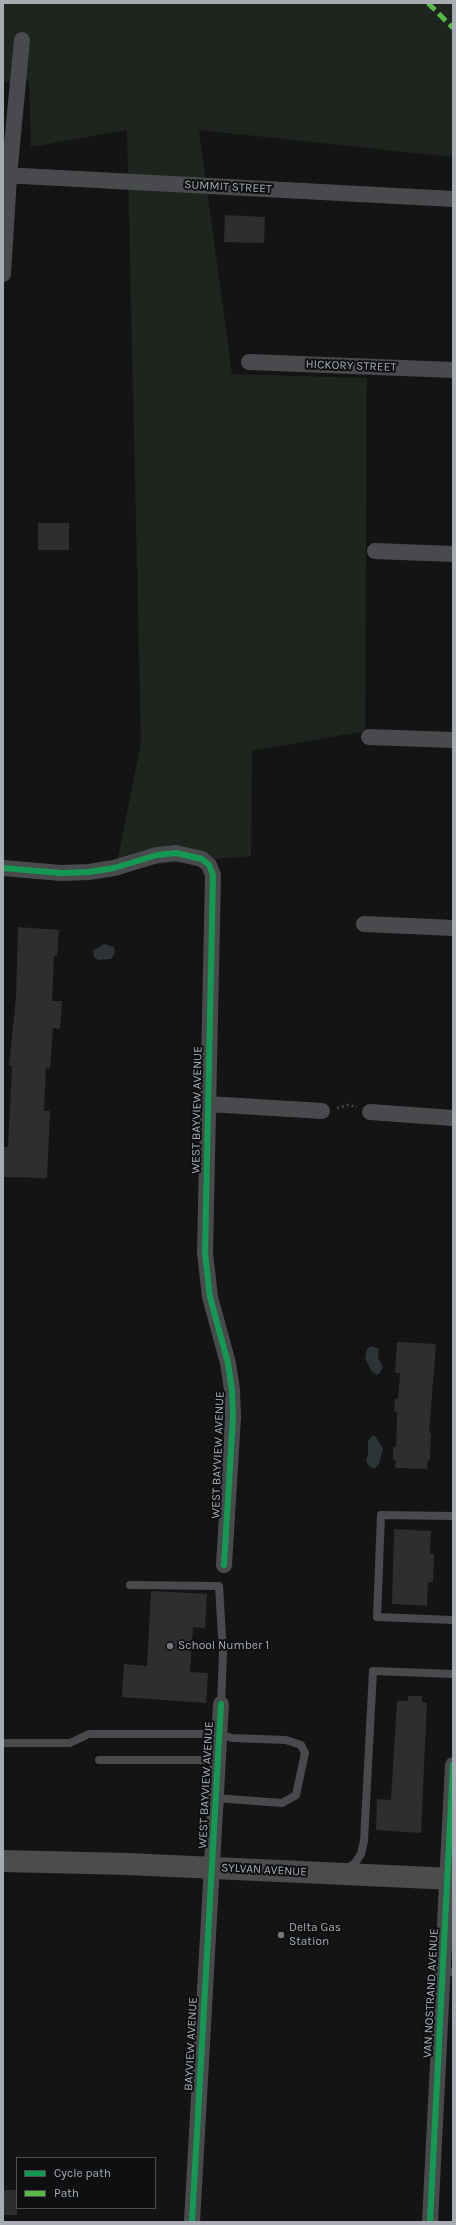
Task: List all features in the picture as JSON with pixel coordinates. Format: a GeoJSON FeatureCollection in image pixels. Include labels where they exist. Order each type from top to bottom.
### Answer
{"type":"FeatureCollection","features":[{"type":"Feature","properties":{"kind":"main road","name":"SYLVAN AVENUE"},"geometry":{"type":"LineString","coordinates":[[3,1861],[212,1868],[451,1879]]}},
{"type":"Feature","properties":{"kind":"street"},"geometry":{"type":"LineString","coordinates":[[3,274],[6,175],[22,40]]}},
{"type":"Feature","properties":{"kind":"street","name":"SUMMIT STREET"},"geometry":{"type":"LineString","coordinates":[[6,175],[453,199]]}},
{"type":"Feature","properties":{"kind":"street","name":"HICKORY STREET"},"geometry":{"type":"LineString","coordinates":[[249,362],[453,370]]}},
{"type":"Feature","properties":{"kind":"street"},"geometry":{"type":"LineString","coordinates":[[375,551],[453,554]]}},
{"type":"Feature","properties":{"kind":"street"},"geometry":{"type":"LineString","coordinates":[[369,737],[453,740]]}},
{"type":"Feature","properties":{"kind":"street","name":"WEST BAYVIEW AVENUE"},"geometry":{"type":"LineString","coordinates":[[3,868],[61,873],[89,872],[114,868],[156,855],[176,853],[202,859],[209,865],[213,875],[206,1270],[210,1297],[228,1363],[232,1390],[233,1417],[224,1565]]}},
{"type":"Feature","properties":{"kind":"street"},"geometry":{"type":"LineString","coordinates":[[364,924],[453,928]]}},
{"type":"Feature","properties":{"kind":"street"},"geometry":{"type":"LineString","coordinates":[[208,1104],[322,1111]]}},
{"type":"Feature","properties":{"kind":"street"},"geometry":{"type":"LineString","coordinates":[[370,1112],[453,1118]]}},
{"type":"Feature","properties":{"kind":"street","name":"WEST BAYVIEW AVENUE"},"geometry":{"type":"LineString","coordinates":[[212,1868],[221,1704]]}},
{"type":"Feature","properties":{"kind":"street","name":"VAN NOSTRAND AVENUE"},"geometry":{"type":"LineString","coordinates":[[430,2222],[448,1972],[453,1765]]}},
{"type":"Feature","properties":{"kind":"street","name":"BAYVIEW AVENUE"},"geometry":{"type":"LineString","coordinates":[[192,2222],[212,1868]]}},
{"type":"Feature","properties":{"kind":"lane"},"geometry":{"type":"LineString","coordinates":[[453,1516],[381,1515],[378,1616],[453,1620]]}},
{"type":"Feature","properties":{"kind":"lane"},"geometry":{"type":"LineString","coordinates":[[130,1585],[219,1586],[223,1654],[221,1704]]}},
{"type":"Feature","properties":{"kind":"lane"},"geometry":{"type":"LineString","coordinates":[[340,1874],[355,1863],[361,1854],[373,1671],[453,1674]]}},
{"type":"Feature","properties":{"kind":"lane"},"geometry":{"type":"LineString","coordinates":[[3,1743],[70,1743],[93,1733],[219,1734],[232,1738],[286,1740],[301,1745],[304,1753],[296,1795],[282,1802],[216,1798]]}},
{"type":"Feature","properties":{"kind":"lane"},"geometry":{"type":"LineString","coordinates":[[99,1760],[218,1760]]}},
{"type":"Feature","properties":{"kind":"path"},"geometry":{"type":"LineString","coordinates":[[322,1111],[348,1105],[370,1112]]}},
{"type":"Feature","properties":{"kind":"shaded area"},"geometry":{"type":"Polygon","coordinates":[[[3,3],[453,3],[453,157],[199,130],[232,374],[367,378],[365,731],[252,751],[251,856],[116,868],[141,743],[127,130],[31,147],[29,81],[3,81],[3,3]]]}},
{"type":"Feature","properties":{"kind":"shaded area"},"geometry":{"type":"Polygon","coordinates":[[[104,944],[114,947],[115,953],[111,959],[99,960],[94,958],[93,951],[104,944]]]}},
{"type":"Feature","properties":{"kind":"shaded area"},"geometry":{"type":"Polygon","coordinates":[[[372,1346],[379,1349],[378,1357],[383,1368],[378,1375],[372,1372],[365,1358],[367,1349],[372,1346]]]}},
{"type":"Feature","properties":{"kind":"shaded area"},"geometry":{"type":"Polygon","coordinates":[[[372,1436],[375,1436],[383,1449],[379,1464],[374,1469],[368,1465],[366,1459],[368,1455],[368,1441],[372,1436]]]}},
{"type":"Feature","properties":{"kind":"building"},"geometry":{"type":"Polygon","coordinates":[[[225,215],[265,217],[264,243],[224,242],[225,215]]]}},
{"type":"Feature","properties":{"kind":"building"},"geometry":{"type":"Polygon","coordinates":[[[38,523],[69,523],[69,550],[38,550],[38,523]]]}},
{"type":"Feature","properties":{"kind":"building"},"geometry":{"type":"Polygon","coordinates":[[[18,927],[59,930],[57,956],[54,956],[52,1001],[62,1001],[60,1029],[53,1028],[50,1069],[46,1068],[44,1111],[50,1111],[47,1178],[3,1177],[3,1147],[8,1147],[12,1066],[9,1065],[16,998],[18,927]]]}},
{"type":"Feature","properties":{"kind":"building"},"geometry":{"type":"Polygon","coordinates":[[[397,1342],[436,1344],[429,1433],[431,1433],[430,1460],[428,1460],[427,1469],[395,1468],[396,1460],[393,1460],[393,1447],[396,1447],[397,1421],[397,1412],[394,1412],[395,1399],[398,1399],[400,1373],[395,1373],[397,1342]]]}},
{"type":"Feature","properties":{"kind":"building"},"geometry":{"type":"Polygon","coordinates":[[[394,1529],[431,1531],[430,1554],[434,1554],[433,1582],[428,1582],[427,1606],[392,1604],[394,1529]]]}},
{"type":"Feature","properties":{"kind":"building","name":"School Number 1"},"geometry":{"type":"Polygon","coordinates":[[[151,1591],[207,1594],[205,1628],[193,1627],[190,1672],[208,1673],[206,1703],[122,1697],[124,1664],[147,1666],[151,1591]]]}},
{"type":"Feature","properties":{"kind":"building"},"geometry":{"type":"Polygon","coordinates":[[[408,1696],[422,1696],[422,1702],[427,1703],[421,1833],[376,1830],[377,1799],[391,1800],[397,1701],[408,1701],[408,1696]]]}},
{"type":"Feature","properties":{"kind":"building"},"geometry":{"type":"Polygon","coordinates":[[[3,2190],[16,2190],[17,2215],[3,2215],[3,2190]]]}},
{"type":"Feature","properties":{"kind":"marked path"},"geometry":{"type":"LineString","coordinates":[[428,3],[453,28]]}},
{"type":"Feature","properties":{"kind":"cycle path"},"geometry":{"type":"LineString","coordinates":[[3,868],[61,873],[89,872],[114,868],[157,855],[176,853],[202,859],[209,865],[213,875],[205,1253],[210,1297],[228,1363],[232,1390],[233,1417],[224,1565]]}},
{"type":"Feature","properties":{"kind":"cycle path"},"geometry":{"type":"LineString","coordinates":[[192,2222],[221,1704]]}},
{"type":"Feature","properties":{"kind":"cycle path"},"geometry":{"type":"LineString","coordinates":[[430,2222],[453,1765]]}},
{"type":"Feature","properties":{"kind":"place","name":"School Number 1"},"geometry":{"type":"Point","coordinates":[170,1646]}},
{"type":"Feature","properties":{"kind":"place","name":"Delta Gas Station"},"geometry":{"type":"Point","coordinates":[281,1935]}}]}
